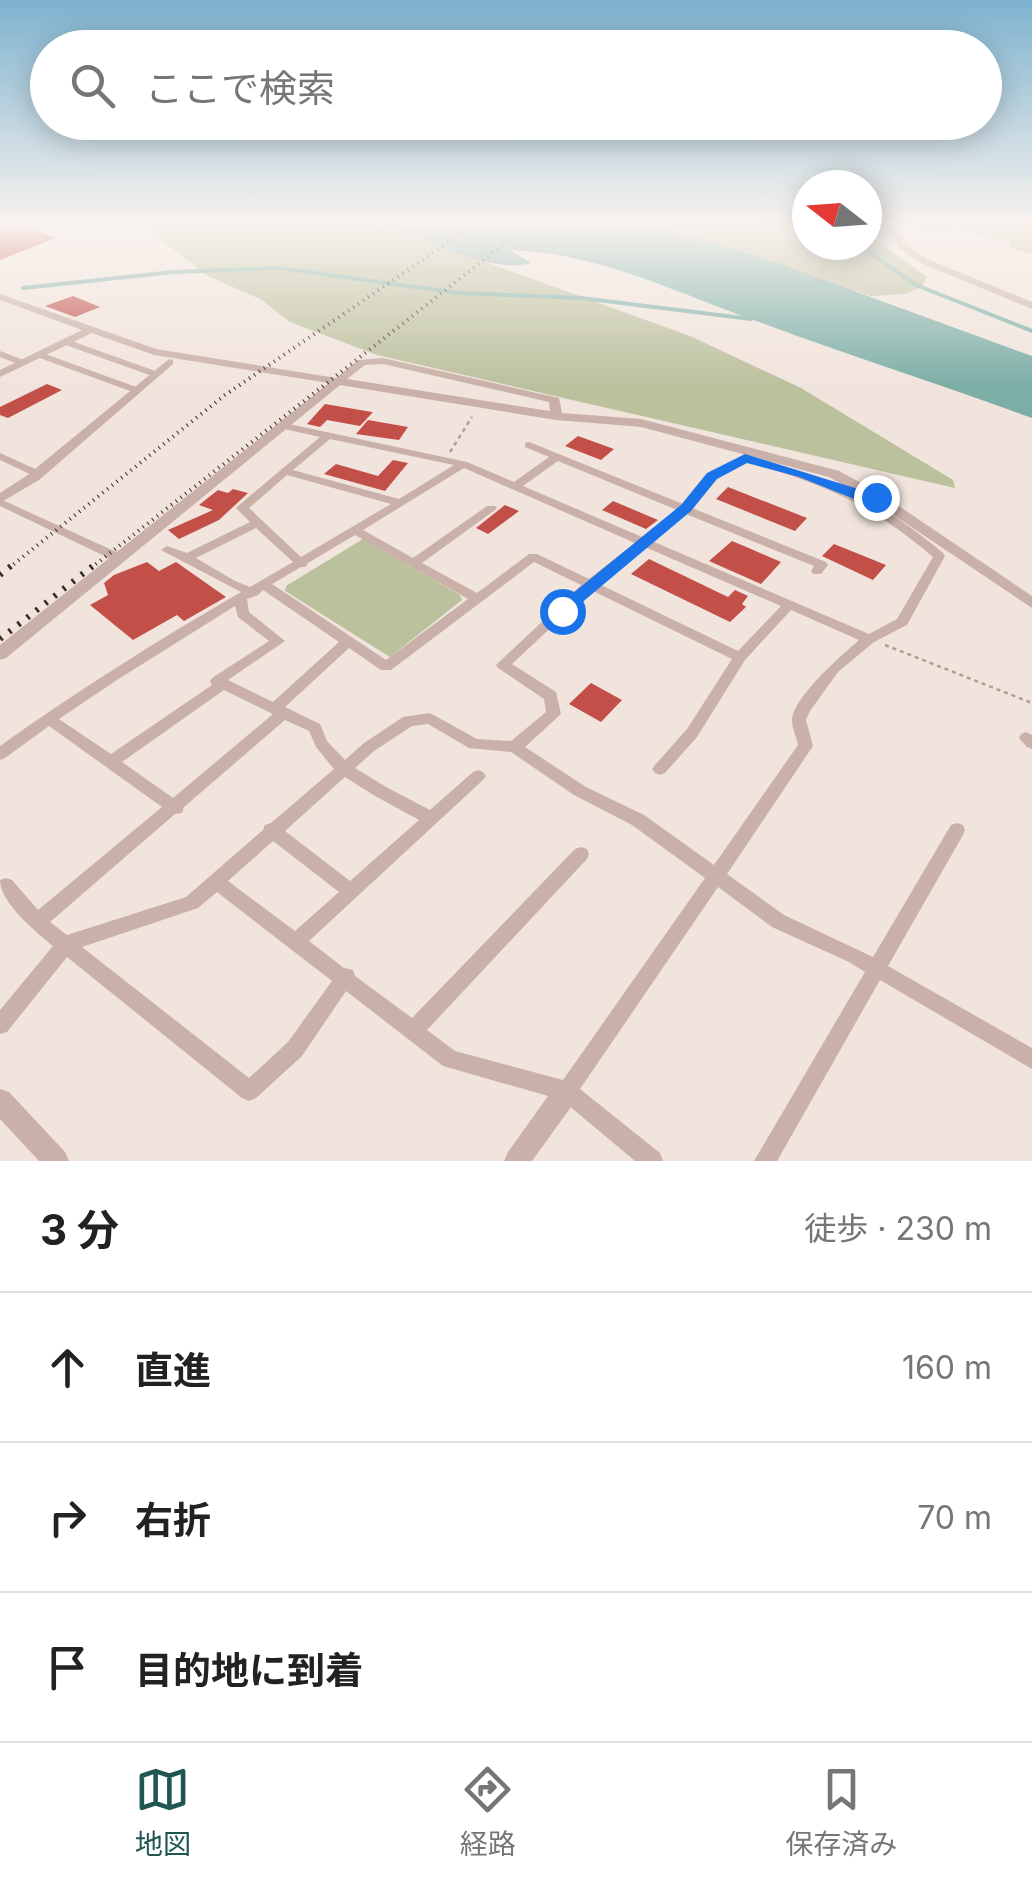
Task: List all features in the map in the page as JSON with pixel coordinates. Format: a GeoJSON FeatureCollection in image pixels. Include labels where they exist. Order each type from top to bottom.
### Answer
{"type":"FeatureCollection","features":[{"type":"Feature","properties":{"kind":"street"},"geometry":{"type":"LineString","coordinates":[[961,277],[1032,306]]}},
{"type":"Feature","properties":{"kind":"street"},"geometry":{"type":"LineString","coordinates":[[0,297],[154,352],[556,416],[640,423],[834,474],[1032,603]]}},
{"type":"Feature","properties":{"kind":"street"},"geometry":{"type":"LineString","coordinates":[[0,374],[88,331]]}},
{"type":"Feature","properties":{"kind":"street"},"geometry":{"type":"LineString","coordinates":[[66,342],[155,374]]}},
{"type":"Feature","properties":{"kind":"street"},"geometry":{"type":"LineString","coordinates":[[0,354],[23,363]]}},
{"type":"Feature","properties":{"kind":"street"},"geometry":{"type":"LineString","coordinates":[[40,355],[136,390]]}},
{"type":"Feature","properties":{"kind":"street"},"geometry":{"type":"LineString","coordinates":[[0,654],[362,362],[383,360],[555,400],[556,416]]}},
{"type":"Feature","properties":{"kind":"street"},"geometry":{"type":"LineString","coordinates":[[119,558],[0,501],[38,474],[169,362]]}},
{"type":"Feature","properties":{"kind":"street"},"geometry":{"type":"LineString","coordinates":[[284,426],[463,464],[870,639]]}},
{"type":"Feature","properties":{"kind":"street"},"geometry":{"type":"LineString","coordinates":[[302,564],[242,508],[328,435]]}},
{"type":"Feature","properties":{"kind":"street"},"geometry":{"type":"LineString","coordinates":[[529,445],[822,565],[817,572]]}},
{"type":"Feature","properties":{"kind":"street"},"geometry":{"type":"LineString","coordinates":[[0,456],[38,474]]}},
{"type":"Feature","properties":{"kind":"street"},"geometry":{"type":"LineString","coordinates":[[516,486],[558,456]]}},
{"type":"Feature","properties":{"kind":"street"},"geometry":{"type":"LineString","coordinates":[[514,747],[554,714],[551,696],[503,665],[589,585],[686,508],[712,476],[745,458],[874,499],[938,556],[902,622],[870,639],[832,669],[803,709],[799,720],[806,746],[516,1161]]}},
{"type":"Feature","properties":{"kind":"street"},"geometry":{"type":"LineString","coordinates":[[0,754],[166,641],[357,532],[463,464]]}},
{"type":"Feature","properties":{"kind":"street"},"geometry":{"type":"LineString","coordinates":[[285,471],[402,503]]}},
{"type":"Feature","properties":{"kind":"street"},"geometry":{"type":"LineString","coordinates":[[414,563],[491,508]]}},
{"type":"Feature","properties":{"kind":"street"},"geometry":{"type":"LineString","coordinates":[[187,558],[258,522]]}},
{"type":"Feature","properties":{"kind":"street"},"geometry":{"type":"LineString","coordinates":[[357,532],[478,600]]}},
{"type":"Feature","properties":{"kind":"street"},"geometry":{"type":"LineString","coordinates":[[167,550],[187,558],[228,586],[253,593],[348,641],[386,667],[533,557],[740,657]]}},
{"type":"Feature","properties":{"kind":"street"},"geometry":{"type":"LineString","coordinates":[[253,593],[242,614],[278,640],[216,681],[315,728],[318,742],[347,773],[430,818]]}},
{"type":"Feature","properties":{"kind":"street"},"geometry":{"type":"LineString","coordinates":[[660,769],[692,732],[740,657],[788,606]]}},
{"type":"Feature","properties":{"kind":"street"},"geometry":{"type":"LineString","coordinates":[[37,922],[176,808],[348,641]]}},
{"type":"Feature","properties":{"kind":"street"},"geometry":{"type":"LineString","coordinates":[[110,763],[222,685]]}},
{"type":"Feature","properties":{"kind":"street"},"geometry":{"type":"LineString","coordinates":[[48,718],[176,808]]}},
{"type":"Feature","properties":{"kind":"street"},"geometry":{"type":"LineString","coordinates":[[0,1025],[66,944],[192,902],[345,768],[408,722],[430,718],[474,744],[514,747],[580,791],[638,820],[778,921],[875,969],[1032,1059]]}},
{"type":"Feature","properties":{"kind":"street"},"geometry":{"type":"LineString","coordinates":[[298,940],[478,776]]}},
{"type":"Feature","properties":{"kind":"street"},"geometry":{"type":"LineString","coordinates":[[271,830],[350,892]]}},
{"type":"Feature","properties":{"kind":"street"},"geometry":{"type":"LineString","coordinates":[[765,1161],[957,830]]}},
{"type":"Feature","properties":{"kind":"street"},"geometry":{"type":"LineString","coordinates":[[415,1029],[580,854]]}},
{"type":"Feature","properties":{"kind":"street"},"geometry":{"type":"LineString","coordinates":[[215,880],[346,976],[450,1059],[567,1091],[652,1161]]}},
{"type":"Feature","properties":{"kind":"street"},"geometry":{"type":"LineString","coordinates":[[6,885],[37,922],[249,1091],[295,1049],[346,976]]}},
{"type":"Feature","properties":{"kind":"street"},"geometry":{"type":"LineString","coordinates":[[0,1101],[56,1161]]}},
{"type":"Feature","properties":{"kind":"path"},"geometry":{"type":"LineString","coordinates":[[446,458],[475,412]]}},
{"type":"Feature","properties":{"kind":"path"},"geometry":{"type":"LineString","coordinates":[[870,639],[1032,703]]}},
{"type":"Feature","properties":{"kind":"green space"},"geometry":{"type":"Polygon","coordinates":[[[211,277],[527,277],[690,336],[801,388],[953,480],[955,488],[377,355],[290,322],[260,299],[211,277]]]}},
{"type":"Feature","properties":{"kind":"green space"},"geometry":{"type":"Polygon","coordinates":[[[813,277],[927,277],[922,287],[905,294],[871,296],[813,277]]]}},
{"type":"Feature","properties":{"kind":"green space"},"geometry":{"type":"Polygon","coordinates":[[[363,539],[460,595],[462,600],[390,657],[285,591],[286,586],[363,539]]]}},
{"type":"Feature","properties":{"kind":"water"},"geometry":{"type":"Polygon","coordinates":[[[638,277],[817,277],[1032,356],[1032,418],[821,344],[638,277]]]}},
{"type":"Feature","properties":{"kind":"building"},"geometry":{"type":"Polygon","coordinates":[[[73,296],[100,307],[75,317],[45,306],[73,296]]]}},
{"type":"Feature","properties":{"kind":"building"},"geometry":{"type":"Polygon","coordinates":[[[47,384],[62,390],[8,418],[0,415],[0,407],[47,384]]]}},
{"type":"Feature","properties":{"kind":"building"},"geometry":{"type":"Polygon","coordinates":[[[325,404],[373,412],[360,426],[327,420],[320,427],[307,424],[325,404]]]}},
{"type":"Feature","properties":{"kind":"building"},"geometry":{"type":"Polygon","coordinates":[[[368,420],[408,427],[399,440],[356,434],[368,420]]]}},
{"type":"Feature","properties":{"kind":"building"},"geometry":{"type":"Polygon","coordinates":[[[578,436],[614,449],[601,460],[565,446],[578,436]]]}},
{"type":"Feature","properties":{"kind":"building"},"geometry":{"type":"Polygon","coordinates":[[[393,460],[408,463],[385,491],[324,474],[336,464],[378,476],[393,460]]]}},
{"type":"Feature","properties":{"kind":"building"},"geometry":{"type":"Polygon","coordinates":[[[728,487],[807,518],[795,531],[716,499],[728,487]]]}},
{"type":"Feature","properties":{"kind":"building"},"geometry":{"type":"Polygon","coordinates":[[[233,489],[248,493],[219,520],[179,539],[168,530],[213,510],[199,505],[218,490],[228,493],[233,489]]]}},
{"type":"Feature","properties":{"kind":"building"},"geometry":{"type":"Polygon","coordinates":[[[613,501],[658,520],[646,529],[602,510],[613,501]]]}},
{"type":"Feature","properties":{"kind":"building"},"geometry":{"type":"Polygon","coordinates":[[[505,505],[519,511],[488,534],[476,528],[505,505]]]}},
{"type":"Feature","properties":{"kind":"building"},"geometry":{"type":"Polygon","coordinates":[[[732,541],[781,562],[761,584],[709,561],[732,541]]]}},
{"type":"Feature","properties":{"kind":"building"},"geometry":{"type":"Polygon","coordinates":[[[834,544],[886,565],[873,580],[822,556],[834,544]]]}},
{"type":"Feature","properties":{"kind":"building"},"geometry":{"type":"Polygon","coordinates":[[[649,559],[728,597],[735,590],[748,596],[742,604],[746,607],[730,622],[631,574],[649,559]]]}},
{"type":"Feature","properties":{"kind":"building"},"geometry":{"type":"Polygon","coordinates":[[[147,562],[159,571],[176,562],[226,597],[184,621],[177,615],[133,640],[90,605],[108,595],[104,583],[114,575],[147,562]]]}},
{"type":"Feature","properties":{"kind":"building"},"geometry":{"type":"Polygon","coordinates":[[[591,683],[622,700],[601,722],[569,704],[591,683]]]}},
{"type":"Feature","properties":{"kind":"waterway"},"geometry":{"type":"LineString","coordinates":[[23,288],[125,277]]}},
{"type":"Feature","properties":{"kind":"waterway"},"geometry":{"type":"LineString","coordinates":[[345,277],[458,293],[581,298],[751,319]]}},
{"type":"Feature","properties":{"kind":"waterway"},"geometry":{"type":"LineString","coordinates":[[905,277],[1032,331]]}},
{"type":"Feature","properties":{"kind":"railway"},"geometry":{"type":"LineString","coordinates":[[9,568],[225,395],[398,277]]}},
{"type":"Feature","properties":{"kind":"railway"},"geometry":{"type":"LineString","coordinates":[[91,568],[462,277]]}},
{"type":"Feature","properties":{"kind":"railway"},"geometry":{"type":"LineString","coordinates":[[0,575],[12,565]]}},
{"type":"Feature","properties":{"kind":"railway"},"geometry":{"type":"LineString","coordinates":[[0,639],[94,565]]}},
{"type":"Feature","properties":{"kind":"route"},"geometry":{"type":"LineString","coordinates":[[562,611],[686,508],[712,476],[745,458],[804,474],[872,502],[876,497]]}}]}
